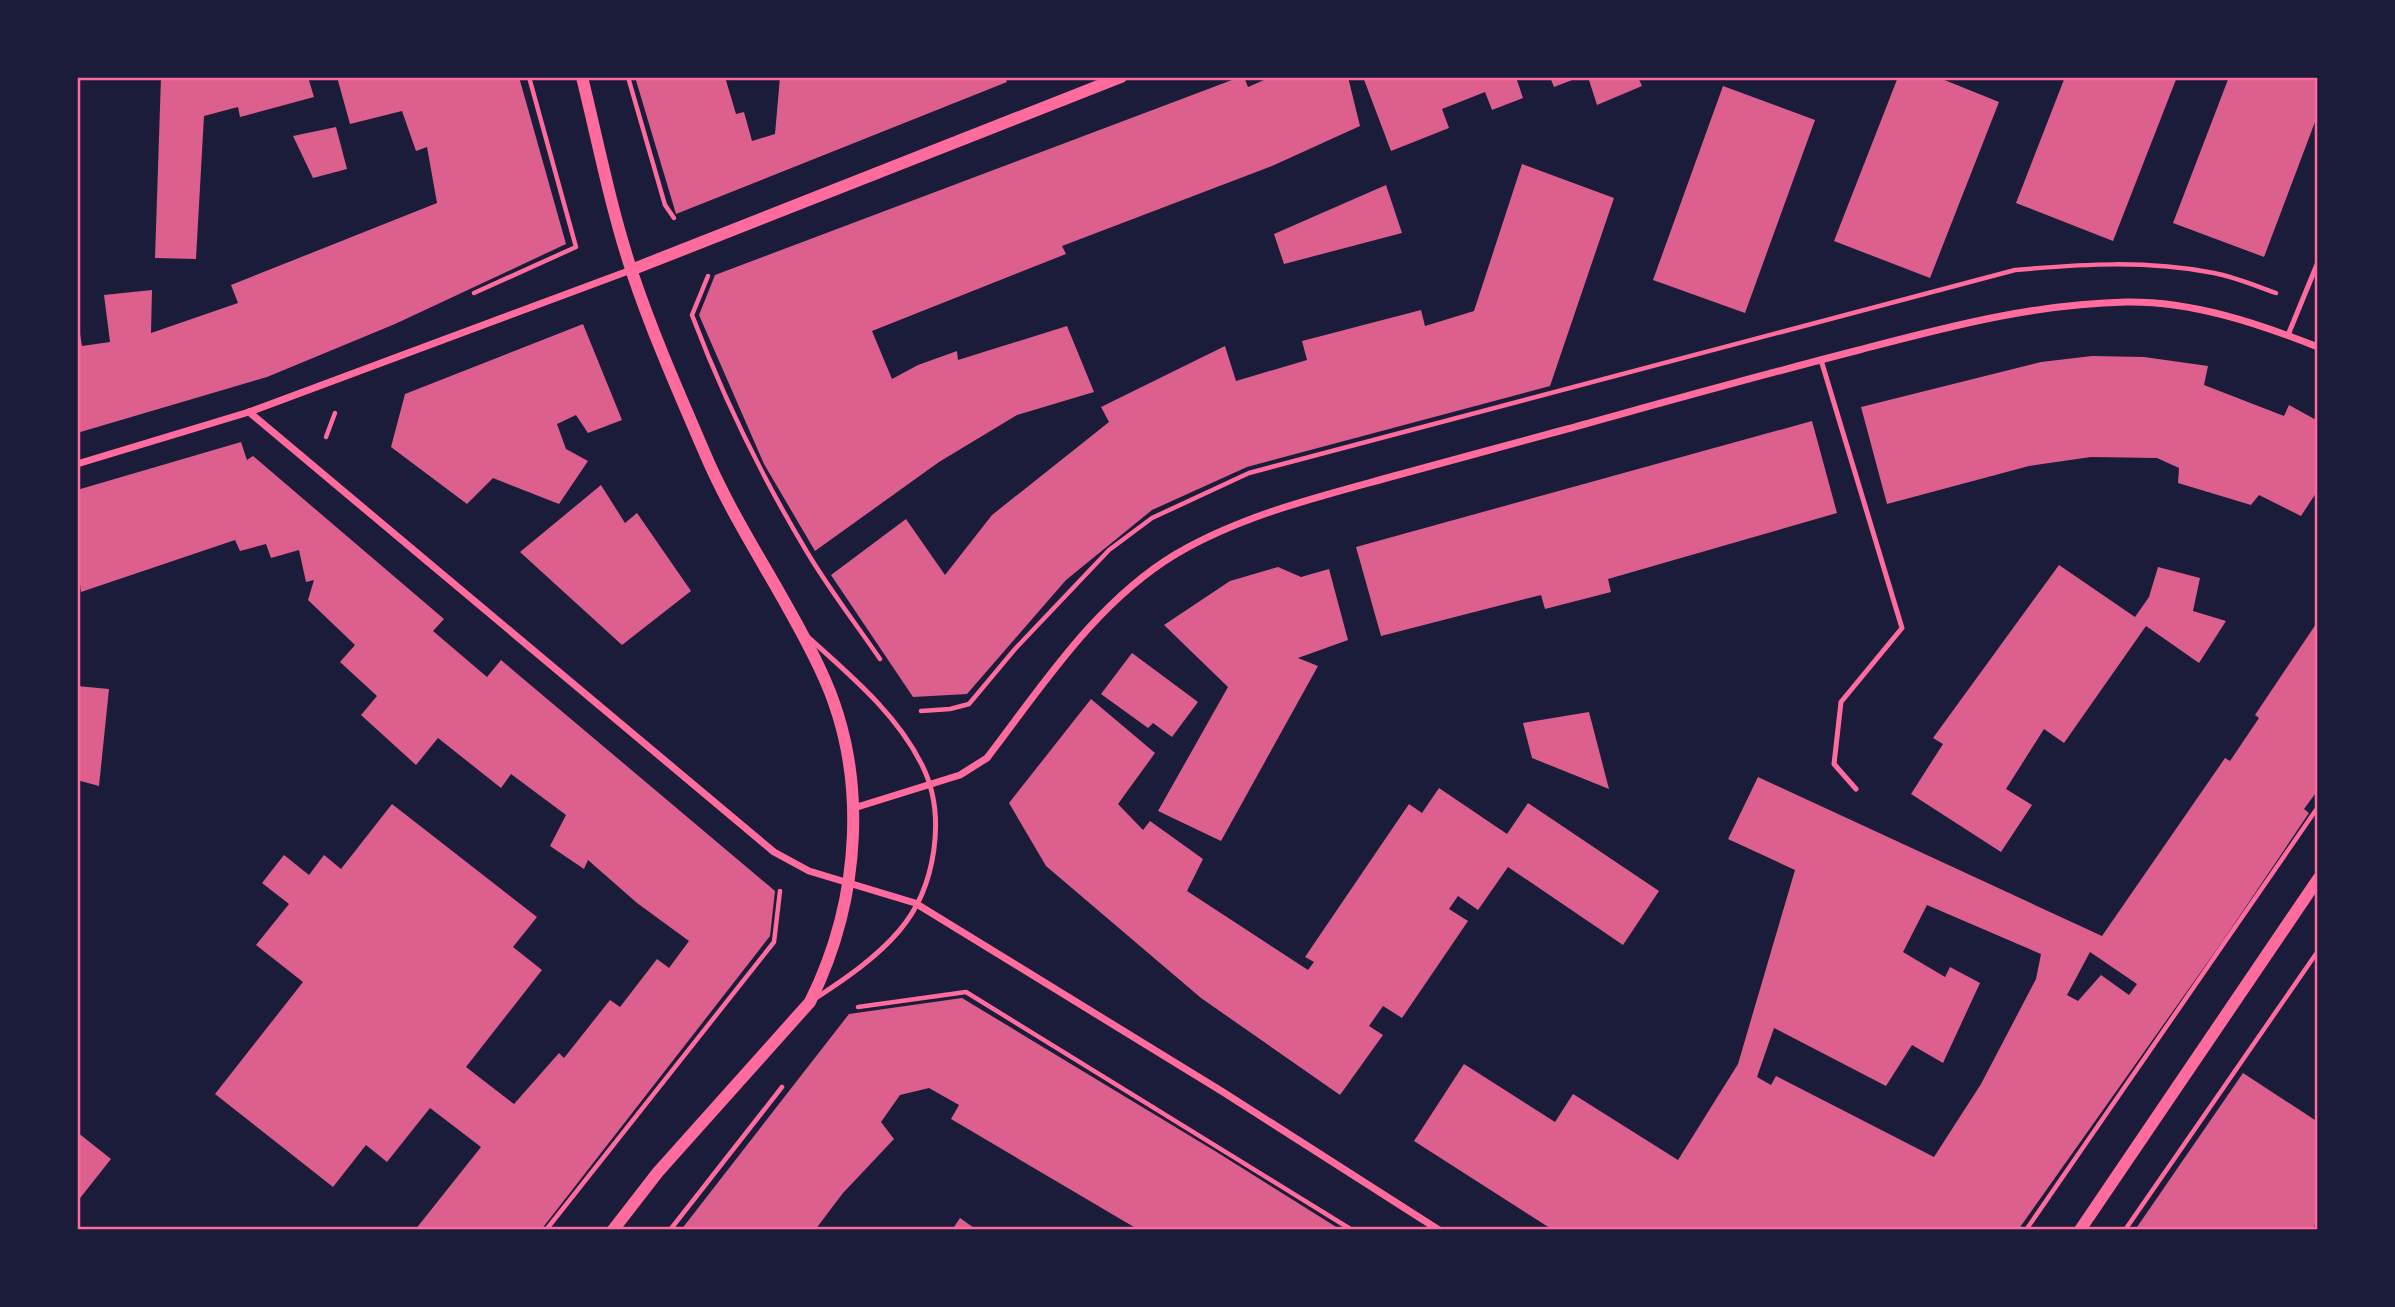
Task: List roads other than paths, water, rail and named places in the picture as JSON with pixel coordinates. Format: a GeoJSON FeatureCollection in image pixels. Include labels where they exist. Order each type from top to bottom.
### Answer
{"type":"FeatureCollection","features":[{"type":"Feature","properties":{"kind":"street"},"geometry":{"type":"LineString","coordinates":[[582,77],[631,270],[658,344],[705,454],[733,511],[801,631],[837,709],[850,768],[854,808],[848,884],[823,975],[810,1002],[658,1172],[613,1230]]}},
{"type":"Feature","properties":{"kind":"street"},"geometry":{"type":"LineString","coordinates":[[77,464],[249,412],[631,270],[1121,77]]}},
{"type":"Feature","properties":{"kind":"street"},"geometry":{"type":"LineString","coordinates":[[854,808],[960,775],[987,758],[1078,640],[1109,608],[1152,571],[1202,540],[1311,499],[1982,318],[2082,304],[2131,302],[2175,306],[2224,315],[2318,346]]}},
{"type":"Feature","properties":{"kind":"street"},"geometry":{"type":"LineString","coordinates":[[249,412],[774,852],[809,871],[915,903],[1223,1092],[1439,1230]]}},
{"type":"Feature","properties":{"kind":"street"},"geometry":{"type":"LineString","coordinates":[[2080,1230],[2318,879]]}},
{"type":"Feature","properties":{"kind":"lane"},"geometry":{"type":"LineString","coordinates":[[2288,335],[2318,262]]}},
{"type":"Feature","properties":{"kind":"lane"},"geometry":{"type":"LineString","coordinates":[[1821,360],[1902,628],[1842,702],[1834,764],[1856,789]]}},
{"type":"Feature","properties":{"kind":"lane"},"geometry":{"type":"LineString","coordinates":[[801,631],[858,682],[898,727],[921,763],[937,811],[935,846],[915,903],[901,928],[886,946],[810,1002]]}}]}
